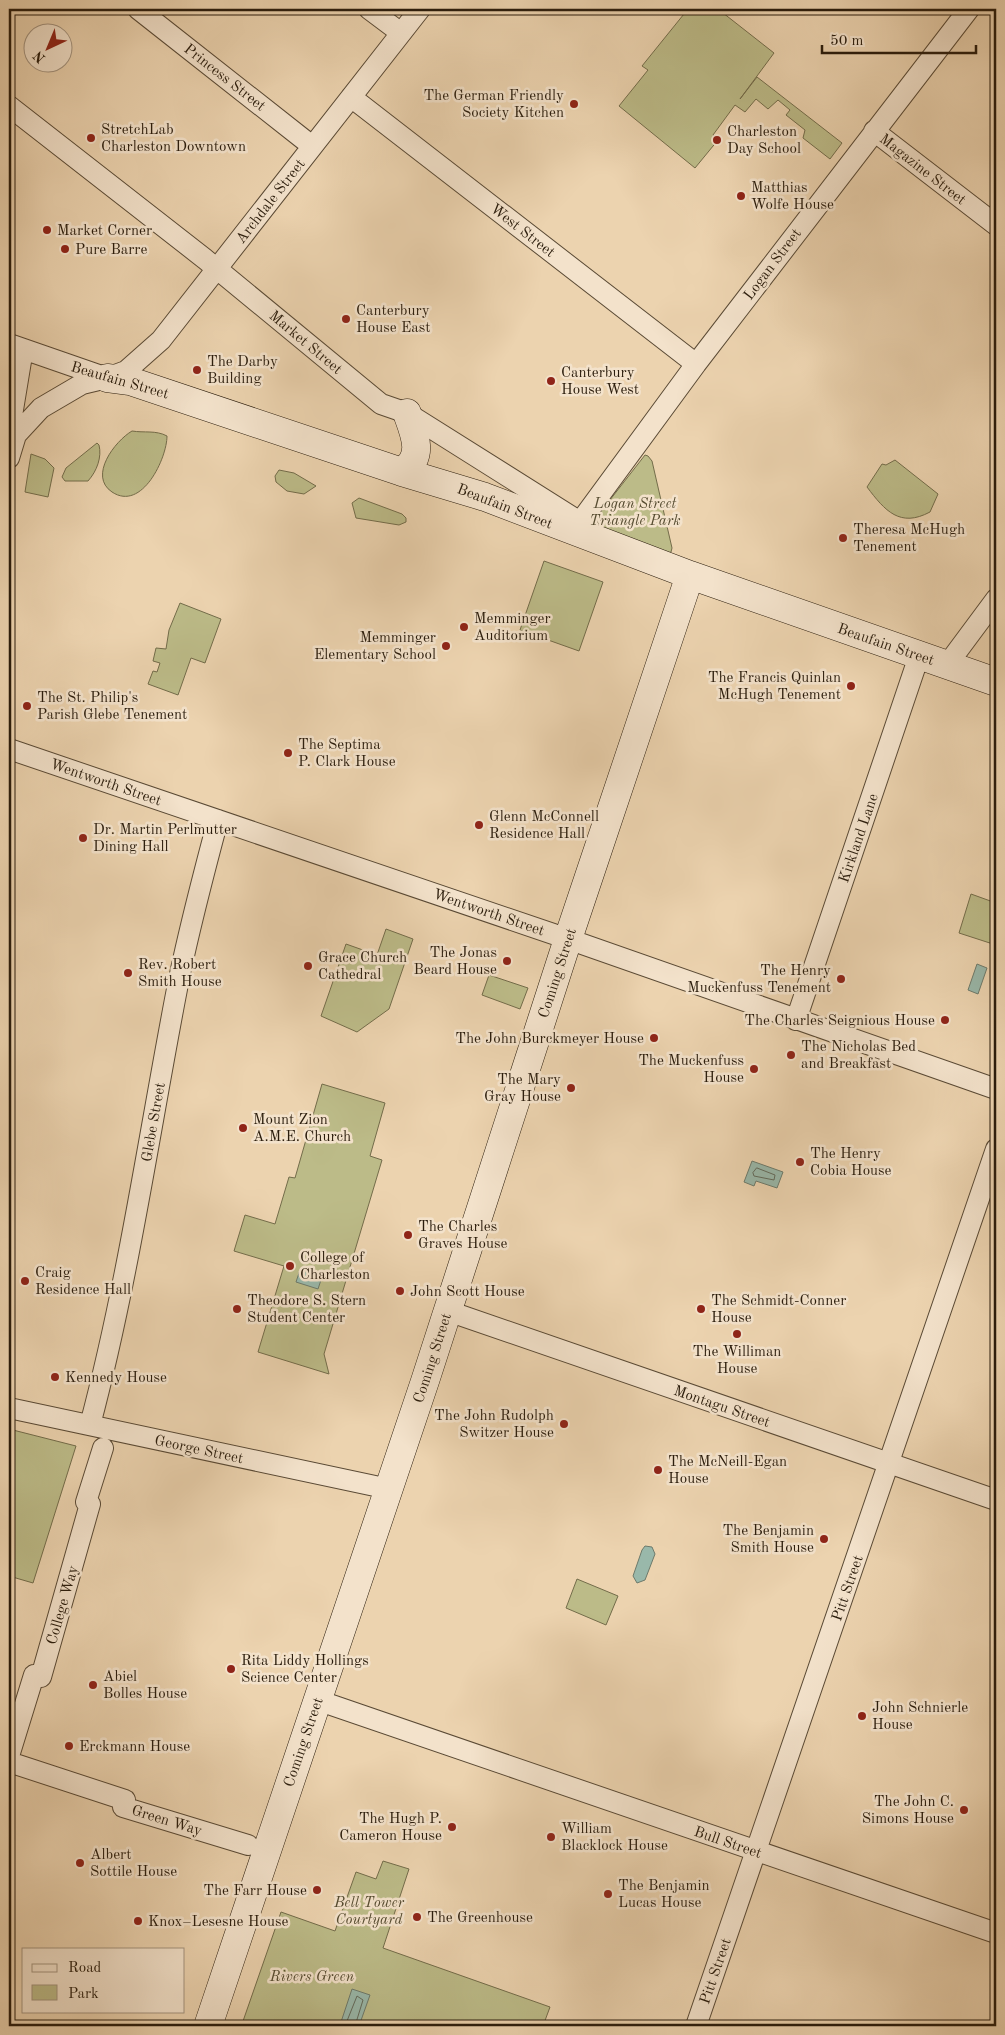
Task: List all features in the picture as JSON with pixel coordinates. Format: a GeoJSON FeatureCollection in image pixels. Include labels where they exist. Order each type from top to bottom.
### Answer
{"type":"FeatureCollection","features":[{"type":"Feature","properties":{"kind":"street","name":"Princess Street"},"geometry":{"type":"LineString","coordinates":[[138,9],[312,146]]}},
{"type":"Feature","properties":{"kind":"street"},"geometry":{"type":"LineString","coordinates":[[369,9],[401,33]]}},
{"type":"Feature","properties":{"kind":"street","name":"Archdale Street"},"geometry":{"type":"LineString","coordinates":[[9,458],[16,435],[40,408],[82,384],[108,378],[126,371],[150,352],[420,9]]}},
{"type":"Feature","properties":{"kind":"street","name":"Logan Street"},"geometry":{"type":"LineString","coordinates":[[580,522],[696,364],[969,9]]}},
{"type":"Feature","properties":{"kind":"street","name":"West Street"},"geometry":{"type":"LineString","coordinates":[[351,97],[696,364]]}},
{"type":"Feature","properties":{"kind":"street","name":"Market Street"},"geometry":{"type":"LineString","coordinates":[[9,106],[217,269],[381,404],[407,413],[624,549]]}},
{"type":"Feature","properties":{"kind":"street","name":"Magazine Street"},"geometry":{"type":"LineString","coordinates":[[874,131],[996,226]]}},
{"type":"Feature","properties":{"kind":"street"},"geometry":{"type":"LineString","coordinates":[[9,434],[16,347]]}},
{"type":"Feature","properties":{"kind":"street","name":"Beaufain Street"},"geometry":{"type":"LineString","coordinates":[[16,347],[108,378],[130,381],[402,472],[484,497],[690,575],[996,682]]}},
{"type":"Feature","properties":{"kind":"street"},"geometry":{"type":"LineString","coordinates":[[402,472],[413,463],[418,449],[407,413]]}},
{"type":"Feature","properties":{"kind":"street","name":"Coming Street"},"geometry":{"type":"LineString","coordinates":[[208,2026],[389,1489],[568,939],[690,575]]}},
{"type":"Feature","properties":{"kind":"street"},"geometry":{"type":"LineString","coordinates":[[947,665],[996,599]]}},
{"type":"Feature","properties":{"kind":"street","name":"Kirkland Lane"},"geometry":{"type":"LineString","coordinates":[[796,1020],[920,656]]}},
{"type":"Feature","properties":{"kind":"street","name":"Wentworth Street"},"geometry":{"type":"LineString","coordinates":[[9,749],[568,939],[996,1089]]}},
{"type":"Feature","properties":{"kind":"street","name":"Glebe Street"},"geometry":{"type":"LineString","coordinates":[[90,1425],[143,1185],[177,987],[198,892],[218,820]]}},
{"type":"Feature","properties":{"kind":"street","name":"Pitt Street"},"geometry":{"type":"LineString","coordinates":[[696,2026],[996,1149]]}},
{"type":"Feature","properties":{"kind":"street","name":"Montagu Street"},"geometry":{"type":"LineString","coordinates":[[448,1311],[996,1500]]}},
{"type":"Feature","properties":{"kind":"street","name":"George Street"},"geometry":{"type":"LineString","coordinates":[[9,1408],[389,1489]]}},
{"type":"Feature","properties":{"kind":"street","name":"College Way"},"geometry":{"type":"LineString","coordinates":[[9,1756],[34,1675],[41,1677],[90,1504],[86,1502],[103,1448]]}},
{"type":"Feature","properties":{"kind":"street","name":"Bull Street"},"geometry":{"type":"LineString","coordinates":[[318,1700],[996,1933]]}},
{"type":"Feature","properties":{"kind":"street","name":"Green Way"},"geometry":{"type":"LineString","coordinates":[[9,1762],[125,1800],[123,1806],[248,1845]]}},
{"type":"Feature","properties":{"kind":"green space"},"geometry":{"type":"Polygon","coordinates":[[[688,9],[718,9],[774,53],[740,99],[757,77],[842,143],[830,159],[803,138],[805,130],[786,115],[790,110],[778,100],[768,109],[756,99],[745,112],[735,105],[713,135],[718,140],[695,168],[619,106],[648,70],[642,66],[688,9]]]}},
{"type":"Feature","properties":{"kind":"green space"},"geometry":{"type":"Polygon","coordinates":[[[132,431],[163,434],[167,436],[166,446],[158,469],[151,480],[143,489],[133,495],[123,496],[112,492],[105,485],[103,468],[118,442],[132,431]]]}},
{"type":"Feature","properties":{"kind":"green space"},"geometry":{"type":"Polygon","coordinates":[[[97,443],[100,450],[99,459],[94,473],[88,481],[65,481],[62,477],[66,468],[97,443]]]}},
{"type":"Feature","properties":{"kind":"green space"},"geometry":{"type":"Polygon","coordinates":[[[31,454],[45,459],[54,468],[48,497],[25,492],[31,454]]]}},
{"type":"Feature","properties":{"kind":"green space","name":"Logan Street Triangle Park"},"geometry":{"type":"Polygon","coordinates":[[[645,455],[652,461],[672,548],[671,552],[667,554],[600,526],[597,521],[599,514],[645,455]]]}},
{"type":"Feature","properties":{"kind":"green space"},"geometry":{"type":"Polygon","coordinates":[[[895,460],[938,494],[930,512],[919,517],[910,518],[894,514],[880,503],[867,487],[882,464],[886,465],[895,460]]]}},
{"type":"Feature","properties":{"kind":"green space"},"geometry":{"type":"Polygon","coordinates":[[[279,470],[294,473],[316,486],[304,494],[287,491],[276,482],[275,476],[279,470]]]}},
{"type":"Feature","properties":{"kind":"green space"},"geometry":{"type":"Polygon","coordinates":[[[359,498],[402,514],[406,518],[406,522],[399,525],[356,518],[352,503],[359,498]]]}},
{"type":"Feature","properties":{"kind":"green space"},"geometry":{"type":"Polygon","coordinates":[[[544,561],[603,582],[579,651],[520,630],[544,561]]]}},
{"type":"Feature","properties":{"kind":"green space"},"geometry":{"type":"Polygon","coordinates":[[[180,603],[221,619],[205,663],[191,658],[178,695],[148,684],[153,671],[157,672],[160,663],[153,661],[156,648],[166,649],[169,630],[180,603]]]}},
{"type":"Feature","properties":{"kind":"green space"},"geometry":{"type":"Polygon","coordinates":[[[971,894],[996,903],[996,945],[959,933],[971,894]]]}},
{"type":"Feature","properties":{"kind":"green space"},"geometry":{"type":"Polygon","coordinates":[[[386,929],[413,939],[389,1009],[357,1032],[321,1016],[346,944],[377,955],[386,929]]]}},
{"type":"Feature","properties":{"kind":"green space"},"geometry":{"type":"Polygon","coordinates":[[[489,975],[528,988],[520,1009],[482,995],[489,975]]]}},
{"type":"Feature","properties":{"kind":"green space"},"geometry":{"type":"Polygon","coordinates":[[[322,1084],[385,1103],[370,1156],[382,1160],[324,1354],[329,1374],[258,1352],[284,1266],[234,1251],[245,1215],[275,1224],[289,1177],[295,1178],[322,1084]]]}},
{"type":"Feature","properties":{"kind":"green space"},"geometry":{"type":"Polygon","coordinates":[[[9,1429],[76,1446],[33,1583],[9,1576],[9,1429]]]}},
{"type":"Feature","properties":{"kind":"green space"},"geometry":{"type":"Polygon","coordinates":[[[577,1579],[618,1596],[606,1625],[566,1608],[577,1579]]]}},
{"type":"Feature","properties":{"kind":"green space","name":"Rivers Green"},"geometry":{"type":"Polygon","coordinates":[[[383,1861],[409,1869],[383,1948],[550,2007],[543,2026],[249,2026],[242,2024],[281,1912],[335,1931],[356,1872],[376,1879],[383,1861]]]}},
{"type":"Feature","properties":{"kind":"water"},"geometry":{"type":"Polygon","coordinates":[[[977,964],[987,968],[978,994],[968,990],[977,964]]]}},
{"type":"Feature","properties":{"kind":"water"},"geometry":{"type":"Polygon","coordinates":[[[752,1161],[783,1172],[777,1188],[756,1181],[754,1186],[744,1182],[752,1161]]]}},
{"type":"Feature","properties":{"kind":"water"},"geometry":{"type":"Polygon","coordinates":[[[300,1270],[322,1277],[318,1289],[296,1282],[300,1270]]]}},
{"type":"Feature","properties":{"kind":"water"},"geometry":{"type":"Polygon","coordinates":[[[645,1546],[652,1547],[655,1554],[645,1580],[637,1583],[633,1576],[645,1546]]]}},
{"type":"Feature","properties":{"kind":"water"},"geometry":{"type":"Polygon","coordinates":[[[352,1989],[370,1995],[359,2026],[340,2025],[352,1989]]]}},
{"type":"Feature","properties":{"kind":"place","name":"The German Friendly Society Kitchen"},"geometry":{"type":"Point","coordinates":[574,104]}},
{"type":"Feature","properties":{"kind":"place","name":"StretchLab Charleston Downtown"},"geometry":{"type":"Point","coordinates":[91,138]}},
{"type":"Feature","properties":{"kind":"place","name":"Charleston Day School"},"geometry":{"type":"Point","coordinates":[717,140]}},
{"type":"Feature","properties":{"kind":"place","name":"Matthias Wolfe House"},"geometry":{"type":"Point","coordinates":[741,196]}},
{"type":"Feature","properties":{"kind":"place","name":"Market Corner"},"geometry":{"type":"Point","coordinates":[47,230]}},
{"type":"Feature","properties":{"kind":"place","name":"Pure Barre"},"geometry":{"type":"Point","coordinates":[65,249]}},
{"type":"Feature","properties":{"kind":"place","name":"Canterbury House East"},"geometry":{"type":"Point","coordinates":[346,319]}},
{"type":"Feature","properties":{"kind":"place","name":"The Darby Building"},"geometry":{"type":"Point","coordinates":[197,370]}},
{"type":"Feature","properties":{"kind":"place","name":"Canterbury House West"},"geometry":{"type":"Point","coordinates":[551,381]}},
{"type":"Feature","properties":{"kind":"place","name":"Theresa McHugh Tenement"},"geometry":{"type":"Point","coordinates":[843,538]}},
{"type":"Feature","properties":{"kind":"place","name":"Memminger Auditorium"},"geometry":{"type":"Point","coordinates":[464,627]}},
{"type":"Feature","properties":{"kind":"place","name":"Memminger Elementary School"},"geometry":{"type":"Point","coordinates":[446,646]}},
{"type":"Feature","properties":{"kind":"place","name":"The Francis Quinlan McHugh Tenement"},"geometry":{"type":"Point","coordinates":[851,686]}},
{"type":"Feature","properties":{"kind":"place","name":"The St. Philip's Parish Glebe Tenement"},"geometry":{"type":"Point","coordinates":[27,706]}},
{"type":"Feature","properties":{"kind":"place","name":"The Septima P. Clark House"},"geometry":{"type":"Point","coordinates":[288,753]}},
{"type":"Feature","properties":{"kind":"place","name":"Glenn McConnell Residence Hall"},"geometry":{"type":"Point","coordinates":[479,825]}},
{"type":"Feature","properties":{"kind":"place","name":"Dr. Martin Perlmutter Dining Hall"},"geometry":{"type":"Point","coordinates":[83,838]}},
{"type":"Feature","properties":{"kind":"place","name":"The Jonas Beard House"},"geometry":{"type":"Point","coordinates":[507,961]}},
{"type":"Feature","properties":{"kind":"place","name":"Grace Church Cathedral"},"geometry":{"type":"Point","coordinates":[308,966]}},
{"type":"Feature","properties":{"kind":"place","name":"Rev. Robert Smith House"},"geometry":{"type":"Point","coordinates":[128,973]}},
{"type":"Feature","properties":{"kind":"place","name":"The Henry Muckenfuss Tenement"},"geometry":{"type":"Point","coordinates":[841,979]}},
{"type":"Feature","properties":{"kind":"place","name":"The Charles Seignious House"},"geometry":{"type":"Point","coordinates":[945,1020]}},
{"type":"Feature","properties":{"kind":"place","name":"The John Burckmeyer House"},"geometry":{"type":"Point","coordinates":[654,1038]}},
{"type":"Feature","properties":{"kind":"place","name":"The Nicholas Bed and Breakfast"},"geometry":{"type":"Point","coordinates":[791,1055]}},
{"type":"Feature","properties":{"kind":"place","name":"The Muckenfuss House"},"geometry":{"type":"Point","coordinates":[754,1069]}},
{"type":"Feature","properties":{"kind":"place","name":"The Mary Gray House"},"geometry":{"type":"Point","coordinates":[571,1088]}},
{"type":"Feature","properties":{"kind":"place","name":"Mount Zion A.M.E. Church"},"geometry":{"type":"Point","coordinates":[243,1128]}},
{"type":"Feature","properties":{"kind":"place","name":"The Henry Cobia House"},"geometry":{"type":"Point","coordinates":[800,1162]}},
{"type":"Feature","properties":{"kind":"place","name":"The Charles Graves House"},"geometry":{"type":"Point","coordinates":[408,1235]}},
{"type":"Feature","properties":{"kind":"place","name":"College of Charleston"},"geometry":{"type":"Point","coordinates":[290,1266]}},
{"type":"Feature","properties":{"kind":"place","name":"Craig Residence Hall"},"geometry":{"type":"Point","coordinates":[25,1281]}},
{"type":"Feature","properties":{"kind":"place","name":"John Scott House"},"geometry":{"type":"Point","coordinates":[400,1291]}},
{"type":"Feature","properties":{"kind":"place","name":"Theodore S. Stern Student Center"},"geometry":{"type":"Point","coordinates":[237,1309]}},
{"type":"Feature","properties":{"kind":"place","name":"The Schmidt-Conner House"},"geometry":{"type":"Point","coordinates":[701,1309]}},
{"type":"Feature","properties":{"kind":"place","name":"The Williman House"},"geometry":{"type":"Point","coordinates":[737,1334]}},
{"type":"Feature","properties":{"kind":"place","name":"Kennedy House"},"geometry":{"type":"Point","coordinates":[55,1377]}},
{"type":"Feature","properties":{"kind":"place","name":"The John Rudolph Switzer House"},"geometry":{"type":"Point","coordinates":[564,1424]}},
{"type":"Feature","properties":{"kind":"place","name":"The McNeill-Egan House"},"geometry":{"type":"Point","coordinates":[658,1470]}},
{"type":"Feature","properties":{"kind":"place","name":"The Benjamin Smith House"},"geometry":{"type":"Point","coordinates":[824,1539]}},
{"type":"Feature","properties":{"kind":"place","name":"Rita Liddy Hollings Science Center"},"geometry":{"type":"Point","coordinates":[231,1669]}},
{"type":"Feature","properties":{"kind":"place","name":"Abiel Bolles House"},"geometry":{"type":"Point","coordinates":[93,1685]}},
{"type":"Feature","properties":{"kind":"place","name":"John Schnierle House"},"geometry":{"type":"Point","coordinates":[862,1716]}},
{"type":"Feature","properties":{"kind":"place","name":"Erckmann House"},"geometry":{"type":"Point","coordinates":[69,1746]}},
{"type":"Feature","properties":{"kind":"place","name":"The John C. Simons House"},"geometry":{"type":"Point","coordinates":[964,1810]}},
{"type":"Feature","properties":{"kind":"place","name":"The Hugh P. Cameron House"},"geometry":{"type":"Point","coordinates":[452,1827]}},
{"type":"Feature","properties":{"kind":"place","name":"William Blacklock House"},"geometry":{"type":"Point","coordinates":[551,1837]}},
{"type":"Feature","properties":{"kind":"place","name":"Albert Sottile House"},"geometry":{"type":"Point","coordinates":[80,1863]}},
{"type":"Feature","properties":{"kind":"place","name":"The Farr House"},"geometry":{"type":"Point","coordinates":[317,1890]}},
{"type":"Feature","properties":{"kind":"place","name":"The Benjamin Lucas House"},"geometry":{"type":"Point","coordinates":[608,1894]}},
{"type":"Feature","properties":{"kind":"place","name":"The Greenhouse"},"geometry":{"type":"Point","coordinates":[417,1917]}},
{"type":"Feature","properties":{"kind":"place","name":"Knox–Lesesne House"},"geometry":{"type":"Point","coordinates":[138,1921]}},
{"type":"Feature","properties":{"kind":"park label","name":"Bell Tower Courtyard"},"geometry":{"type":"Point","coordinates":[369,1910]}}]}
